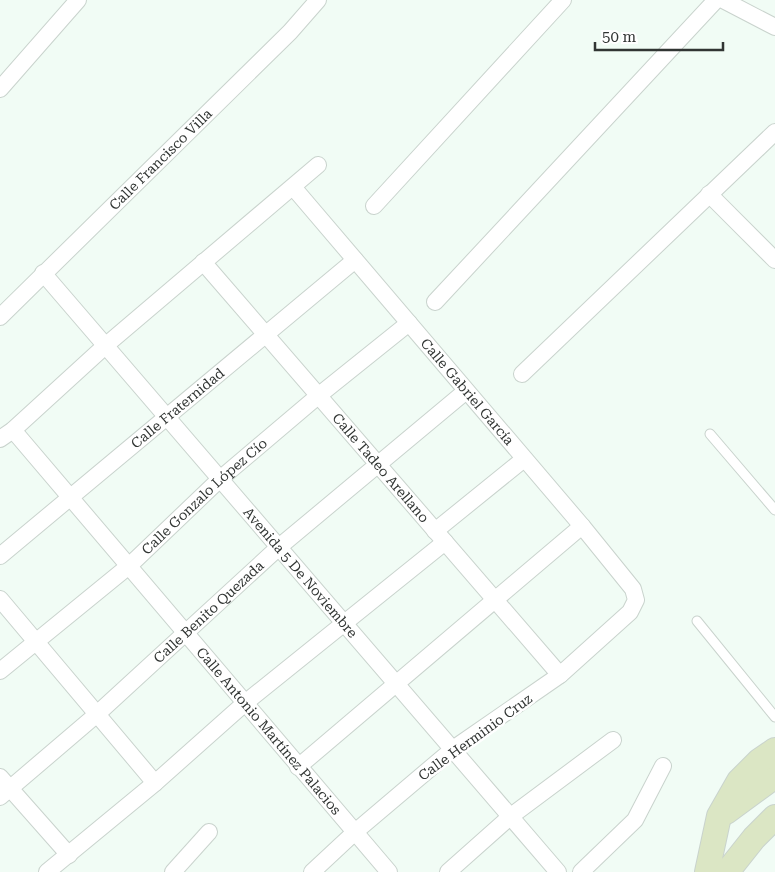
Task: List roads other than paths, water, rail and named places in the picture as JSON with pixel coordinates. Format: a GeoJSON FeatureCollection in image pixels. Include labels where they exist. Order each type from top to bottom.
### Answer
{"type":"FeatureCollection","features":[{"type":"Feature","properties":{"kind":"main road"},"geometry":{"type":"LineString","coordinates":[[707,872],[719,816],[739,781],[759,761],[775,750]]}},
{"type":"Feature","properties":{"kind":"main road"},"geometry":{"type":"LineString","coordinates":[[719,816],[775,776]]}},
{"type":"Feature","properties":{"kind":"main road"},"geometry":{"type":"LineString","coordinates":[[731,870],[754,838],[775,802]]}},
{"type":"Feature","properties":{"kind":"main road"},"geometry":{"type":"LineString","coordinates":[[754,838],[775,818]]}},
{"type":"Feature","properties":{"kind":"street"},"geometry":{"type":"LineString","coordinates":[[2,82],[78,0]]}},
{"type":"Feature","properties":{"kind":"street","name":"Calle Francisco Villa"},"geometry":{"type":"LineString","coordinates":[[0,317],[290,32],[318,0]]}},
{"type":"Feature","properties":{"kind":"street"},"geometry":{"type":"LineString","coordinates":[[374,206],[563,0]]}},
{"type":"Feature","properties":{"kind":"street"},"geometry":{"type":"LineString","coordinates":[[435,302],[716,0]]}},
{"type":"Feature","properties":{"kind":"street"},"geometry":{"type":"LineString","coordinates":[[723,0],[775,27]]}},
{"type":"Feature","properties":{"kind":"street"},"geometry":{"type":"LineString","coordinates":[[522,374],[775,132]]}},
{"type":"Feature","properties":{"kind":"street"},"geometry":{"type":"LineString","coordinates":[[0,440],[105,346],[318,165]]}},
{"type":"Feature","properties":{"kind":"street","name":"Calle Gabriel García"},"geometry":{"type":"LineString","coordinates":[[293,187],[582,526],[633,590],[636,600]]}},
{"type":"Feature","properties":{"kind":"street"},"geometry":{"type":"LineString","coordinates":[[709,194],[775,260]]}},
{"type":"Feature","properties":{"kind":"street","name":"Calle Fraternidad"},"geometry":{"type":"LineString","coordinates":[[0,556],[355,260]]}},
{"type":"Feature","properties":{"kind":"street","name":"Calle Tadeo Arellano"},"geometry":{"type":"LineString","coordinates":[[203,262],[560,675]]}},
{"type":"Feature","properties":{"kind":"street","name":"Avenida 5 De Noviembre"},"geometry":{"type":"LineString","coordinates":[[44,273],[558,872]]}},
{"type":"Feature","properties":{"kind":"street","name":"Calle Gonzalo López Cío"},"geometry":{"type":"LineString","coordinates":[[0,671],[130,565],[220,479],[318,396],[409,323]]}},
{"type":"Feature","properties":{"kind":"street","name":"Calle Benito Quezada"},"geometry":{"type":"LineString","coordinates":[[4,788],[96,715],[279,547],[466,390]]}},
{"type":"Feature","properties":{"kind":"street","name":"Calle Antonio Martínez Palacios"},"geometry":{"type":"LineString","coordinates":[[13,430],[130,565],[298,767],[389,872]]}},
{"type":"Feature","properties":{"kind":"street"},"geometry":{"type":"LineString","coordinates":[[47,872],[155,783],[245,703],[345,623],[524,459]]}},
{"type":"Feature","properties":{"kind":"street"},"geometry":{"type":"LineString","coordinates":[[298,767],[582,526]]}},
{"type":"Feature","properties":{"kind":"street"},"geometry":{"type":"LineString","coordinates":[[0,599],[155,783]]}},
{"type":"Feature","properties":{"kind":"street","name":"Calle Herminio Cruz"},"geometry":{"type":"LineString","coordinates":[[312,872],[355,832],[453,750],[560,675],[630,612],[636,600]]}},
{"type":"Feature","properties":{"kind":"street"},"geometry":{"type":"LineString","coordinates":[[448,872],[510,816],[613,740]]}},
{"type":"Feature","properties":{"kind":"street"},"geometry":{"type":"LineString","coordinates":[[581,872],[635,820],[664,766]]}},
{"type":"Feature","properties":{"kind":"street"},"geometry":{"type":"LineString","coordinates":[[4,788],[69,855]]}},
{"type":"Feature","properties":{"kind":"street"},"geometry":{"type":"LineString","coordinates":[[173,872],[209,832]]}},
{"type":"Feature","properties":{"kind":"street"},"geometry":{"type":"LineString","coordinates":[[180,872],[188,855]]}},
{"type":"Feature","properties":{"kind":"lane"},"geometry":{"type":"LineString","coordinates":[[710,434],[775,510]]}},
{"type":"Feature","properties":{"kind":"lane"},"geometry":{"type":"LineString","coordinates":[[697,621],[775,717]]}}]}
